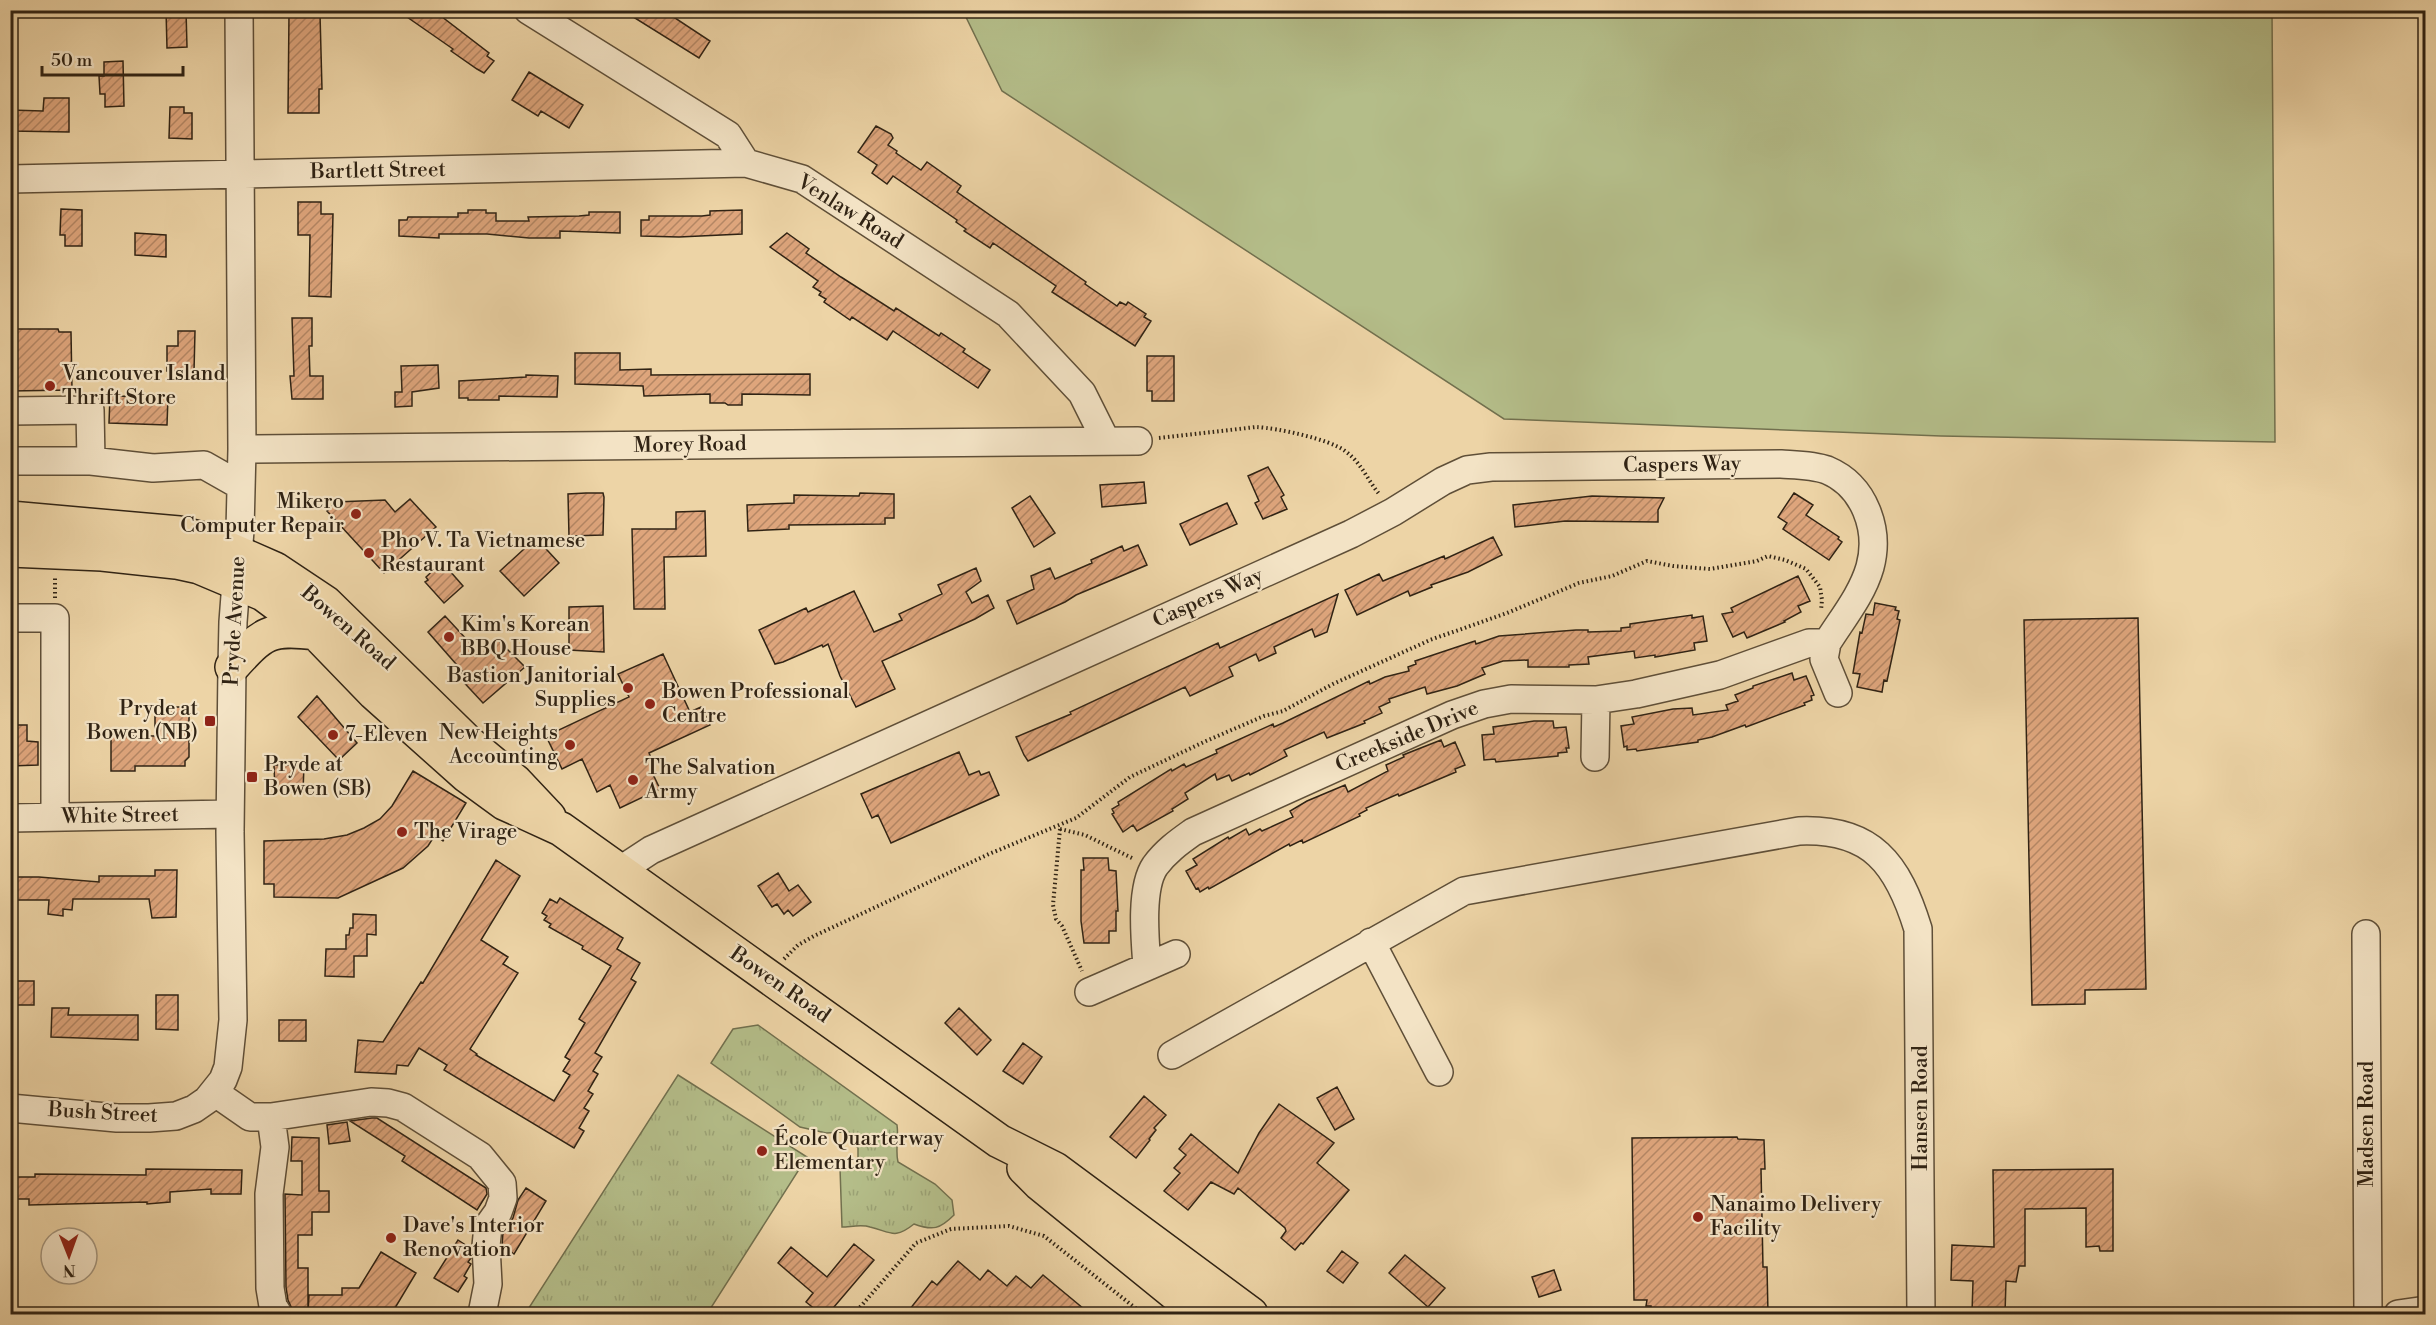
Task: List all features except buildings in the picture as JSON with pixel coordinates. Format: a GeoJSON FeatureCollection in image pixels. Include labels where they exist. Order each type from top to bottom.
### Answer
{"type":"FeatureCollection","features":[{"type":"Feature","properties":{"kind":"main road","name":"Bowen Road"},"geometry":{"type":"LineString","coordinates":[[10,518],[179,533],[202,538],[271,599],[316,633],[374,693],[467,776],[504,803],[561,829]]}},
{"type":"Feature","properties":{"kind":"main road","name":"Bowen Road"},"geometry":{"type":"LineString","coordinates":[[10,550],[102,554],[176,562],[200,567],[275,569],[326,603],[470,744],[516,782],[561,829],[999,1141],[1055,1168],[1251,1314]]}},
{"type":"Feature","properties":{"kind":"main road"},"geometry":{"type":"LineString","coordinates":[[232,667],[252,645],[269,634],[288,630],[316,633]]}},
{"type":"Feature","properties":{"kind":"main road","name":"Bowen Road"},"geometry":{"type":"LineString","coordinates":[[999,1141],[1040,1184],[1200,1314]]}},
{"type":"Feature","properties":{"kind":"street","name":"Pryde Avenue"},"geometry":{"type":"LineString","coordinates":[[194,1109],[214,1092],[228,1066],[232,1037],[230,814],[232,667],[242,449],[238,10]]}},
{"type":"Feature","properties":{"kind":"street"},"geometry":{"type":"LineString","coordinates":[[528,10],[728,135],[746,163]]}},
{"type":"Feature","properties":{"kind":"street","name":"Bartlett Street"},"geometry":{"type":"LineString","coordinates":[[10,179],[746,163]]}},
{"type":"Feature","properties":{"kind":"street","name":"Venlaw Road"},"geometry":{"type":"LineString","coordinates":[[746,163],[802,179],[1008,314],[1082,393],[1106,441]]}},
{"type":"Feature","properties":{"kind":"street"},"geometry":{"type":"LineString","coordinates":[[10,411],[90,410],[91,461]]}},
{"type":"Feature","properties":{"kind":"street","name":"Morey Road"},"geometry":{"type":"LineString","coordinates":[[242,449],[1138,441]]}},
{"type":"Feature","properties":{"kind":"street"},"geometry":{"type":"LineString","coordinates":[[10,461],[91,461],[153,468],[204,465],[241,486]]}},
{"type":"Feature","properties":{"kind":"street","name":"Caspers Way"},"geometry":{"type":"LineString","coordinates":[[619,871],[660,846],[1351,534],[1393,512],[1443,481],[1467,471],[1491,467],[1770,464],[1827,470],[1844,481],[1860,499],[1871,518],[1874,540],[1870,567],[1859,593],[1827,643]]}},
{"type":"Feature","properties":{"kind":"street"},"geometry":{"type":"LineString","coordinates":[[10,618],[55,618],[55,817]]}},
{"type":"Feature","properties":{"kind":"street","name":"Creekside Drive"},"geometry":{"type":"LineString","coordinates":[[1154,868],[1169,850],[1194,832],[1452,715],[1484,704],[1511,699],[1596,700],[1696,681],[1809,643],[1827,643]]}},
{"type":"Feature","properties":{"kind":"street"},"geometry":{"type":"LineString","coordinates":[[1827,643],[1824,659],[1838,693]]}},
{"type":"Feature","properties":{"kind":"street"},"geometry":{"type":"LineString","coordinates":[[1595,757],[1596,700]]}},
{"type":"Feature","properties":{"kind":"street","name":"White Street"},"geometry":{"type":"LineString","coordinates":[[10,818],[230,814]]}},
{"type":"Feature","properties":{"kind":"street","name":"Hansen Road"},"geometry":{"type":"LineString","coordinates":[[1172,1055],[1464,891],[1799,831],[1836,832],[1870,846],[1887,863],[1909,903],[1918,929],[1922,1314]]}},
{"type":"Feature","properties":{"kind":"street"},"geometry":{"type":"LineString","coordinates":[[1147,966],[1144,917],[1154,868]]}},
{"type":"Feature","properties":{"kind":"street","name":"Madsen Road"},"geometry":{"type":"LineString","coordinates":[[2366,933],[2368,1314]]}},
{"type":"Feature","properties":{"kind":"street"},"geometry":{"type":"LineString","coordinates":[[1371,942],[1439,1072]]}},
{"type":"Feature","properties":{"kind":"street"},"geometry":{"type":"LineString","coordinates":[[1085,980],[1147,966],[1176,954]]}},
{"type":"Feature","properties":{"kind":"street"},"geometry":{"type":"LineString","coordinates":[[214,1092],[250,1118],[371,1102],[388,1103],[403,1107],[480,1156],[502,1183],[504,1198],[488,1226],[486,1246],[488,1284],[482,1314]]}},
{"type":"Feature","properties":{"kind":"street","name":"Bush Street"},"geometry":{"type":"LineString","coordinates":[[10,1108],[149,1118],[176,1116],[194,1109]]}},
{"type":"Feature","properties":{"kind":"street"},"geometry":{"type":"LineString","coordinates":[[271,1117],[275,1147],[269,1194],[270,1288],[273,1306],[278,1314]]}},
{"type":"Feature","properties":{"kind":"street"},"geometry":{"type":"LineString","coordinates":[[2398,1314],[2426,1310]]}},
{"type":"Feature","properties":{"kind":"path"},"geometry":{"type":"LineString","coordinates":[[1138,441],[1256,427],[1270,428],[1325,442],[1345,450],[1360,465],[1386,500]]}},
{"type":"Feature","properties":{"kind":"path"},"geometry":{"type":"LineString","coordinates":[[784,959],[798,945],[814,936],[989,854],[1059,827],[1076,818],[1130,777],[1235,728],[1283,711],[1334,684],[1430,639],[1507,613],[1578,583],[1612,576],[1647,561],[1672,566],[1710,569],[1757,561],[1768,556],[1806,569],[1820,587],[1822,600],[1817,628],[1827,643]]}},
{"type":"Feature","properties":{"kind":"path"},"geometry":{"type":"LineString","coordinates":[[1059,827],[1085,835],[1154,868]]}},
{"type":"Feature","properties":{"kind":"path"},"geometry":{"type":"LineString","coordinates":[[1059,827],[1053,905],[1056,919],[1062,926],[1085,980]]}},
{"type":"Feature","properties":{"kind":"path"},"geometry":{"type":"LineString","coordinates":[[854,1314],[916,1243],[951,1229],[1009,1226],[1044,1236],[1143,1314]]}},
{"type":"Feature","properties":{"kind":"green space"},"geometry":{"type":"Polygon","coordinates":[[[963,11],[2272,11],[2275,442],[1941,436],[1504,419],[1002,91],[963,11]]]}},
{"type":"Feature","properties":{"kind":"green space"},"geometry":{"type":"Polygon","coordinates":[[[758,1025],[897,1125],[898,1162],[935,1184],[952,1200],[954,1215],[940,1226],[926,1228],[914,1224],[897,1233],[863,1226],[842,1227],[840,1168],[858,1167],[858,1148],[844,1132],[826,1133],[800,1127],[711,1063],[733,1029],[758,1025]]]}},
{"type":"Feature","properties":{"kind":"green space"},"geometry":{"type":"Polygon","coordinates":[[[678,1075],[807,1157],[707,1314],[525,1314],[678,1075]]]}},
{"type":"Feature","properties":{"kind":"place","name":"Vancouver Island Thrift Store"},"geometry":{"type":"Point","coordinates":[50,386]}},
{"type":"Feature","properties":{"kind":"place","name":"Mikero Computer Repair"},"geometry":{"type":"Point","coordinates":[356,514]}},
{"type":"Feature","properties":{"kind":"place","name":"Pho V. Ta Vietnamese Restaurant"},"geometry":{"type":"Point","coordinates":[369,553]}},
{"type":"Feature","properties":{"kind":"place","name":"Kim's Korean BBQ House"},"geometry":{"type":"Point","coordinates":[449,637]}},
{"type":"Feature","properties":{"kind":"place","name":"Bastion Janitorial Supplies"},"geometry":{"type":"Point","coordinates":[628,688]}},
{"type":"Feature","properties":{"kind":"place","name":"Bowen Professional Centre"},"geometry":{"type":"Point","coordinates":[650,704]}},
{"type":"Feature","properties":{"kind":"place","name":"Pryde at Bowen (NB)"},"geometry":{"type":"Point","coordinates":[210,721]}},
{"type":"Feature","properties":{"kind":"place","name":"7-Eleven"},"geometry":{"type":"Point","coordinates":[333,735]}},
{"type":"Feature","properties":{"kind":"place","name":"New Heights Accounting"},"geometry":{"type":"Point","coordinates":[570,745]}},
{"type":"Feature","properties":{"kind":"place","name":"Pryde at Bowen (SB)"},"geometry":{"type":"Point","coordinates":[252,777]}},
{"type":"Feature","properties":{"kind":"place","name":"The Salvation Army"},"geometry":{"type":"Point","coordinates":[633,780]}},
{"type":"Feature","properties":{"kind":"place","name":"The Virage"},"geometry":{"type":"Point","coordinates":[402,832]}},
{"type":"Feature","properties":{"kind":"place","name":"École Quarterway Elementary"},"geometry":{"type":"Point","coordinates":[762,1151]}},
{"type":"Feature","properties":{"kind":"place","name":"Nanaimo Delivery Facility"},"geometry":{"type":"Point","coordinates":[1698,1217]}},
{"type":"Feature","properties":{"kind":"place","name":"Dave's Interior Renovation"},"geometry":{"type":"Point","coordinates":[391,1238]}}]}
